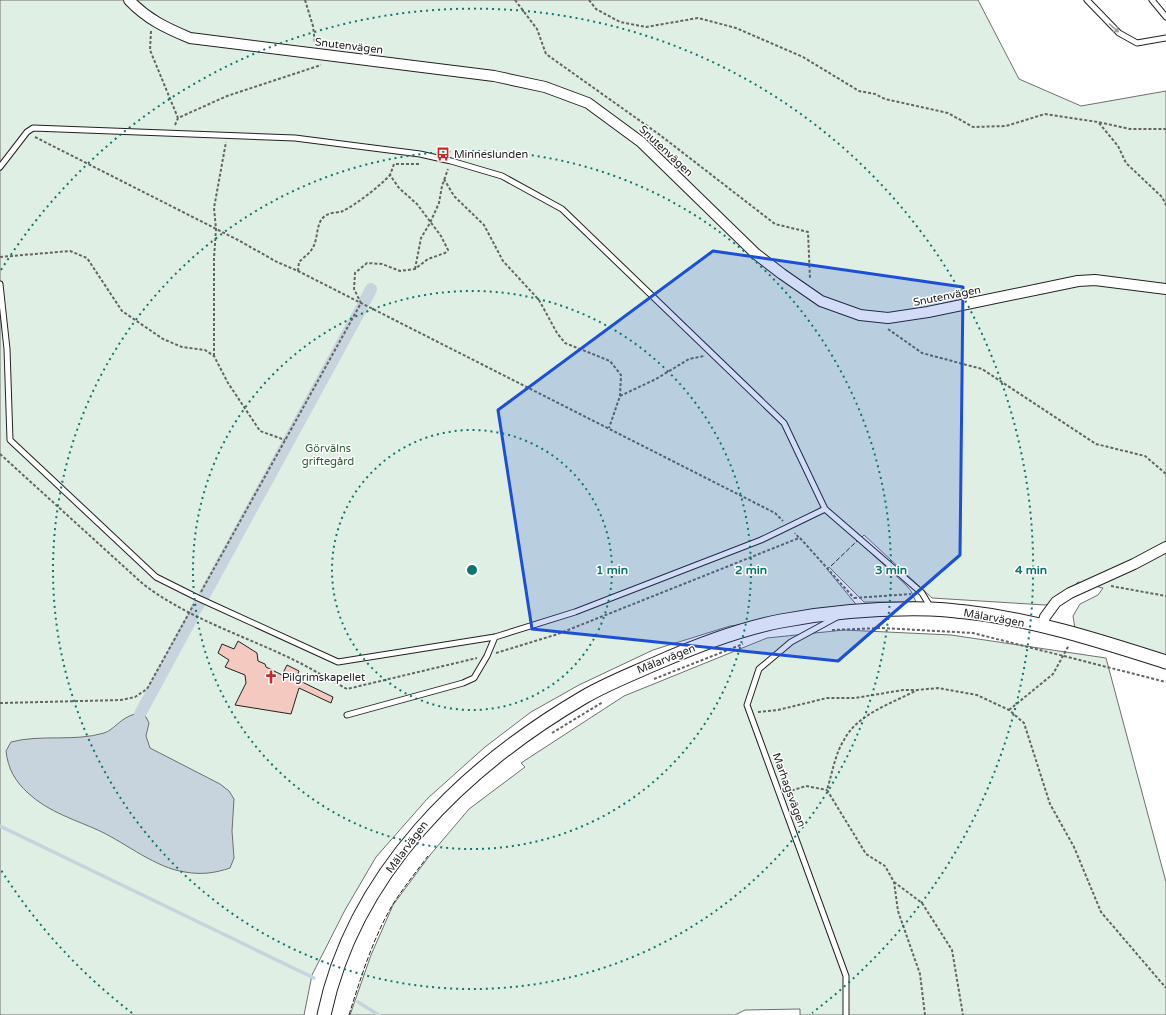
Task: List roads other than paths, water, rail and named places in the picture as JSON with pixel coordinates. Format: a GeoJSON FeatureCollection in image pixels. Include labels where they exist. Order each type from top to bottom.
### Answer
{"type":"FeatureCollection","features":[{"type":"Feature","properties":{"kind":"street","name":"Snutenvägen"},"geometry":{"type":"LineString","coordinates":[[129,0],[142,14],[168,29],[190,38],[494,76],[545,87],[588,103],[641,142],[756,254],[821,301],[860,315],[888,318],[928,312],[1078,282],[1095,280],[1166,289]]}},
{"type":"Feature","properties":{"kind":"street"},"geometry":{"type":"LineString","coordinates":[[1042,626],[1045,617],[1056,602],[1070,593],[1166,547]]}},
{"type":"Feature","properties":{"kind":"street","name":"Mälarvägen"},"geometry":{"type":"LineString","coordinates":[[324,1015],[329,992],[344,948],[371,896],[401,850],[435,811],[477,772],[530,732],[585,696],[653,664],[733,633],[781,621],[865,611],[932,608],[997,616],[1076,633],[1166,662]]}},
{"type":"Feature","properties":{"kind":"lane"},"geometry":{"type":"LineString","coordinates":[[1087,0],[1119,33],[1137,43],[1166,38]]}},
{"type":"Feature","properties":{"kind":"lane"},"geometry":{"type":"LineString","coordinates":[[1152,0],[1166,17]]}},
{"type":"Feature","properties":{"kind":"lane"},"geometry":{"type":"LineString","coordinates":[[0,167],[26,132],[33,128],[173,132],[295,138],[420,154],[451,161],[502,176],[562,209],[784,423],[825,509],[922,593],[932,608]]}},
{"type":"Feature","properties":{"kind":"lane"},"geometry":{"type":"LineString","coordinates":[[0,284],[7,349],[10,440],[156,577],[198,598],[338,662],[494,636],[575,612],[761,540],[825,509]]}},
{"type":"Feature","properties":{"kind":"lane","name":"Marhagsvägen"},"geometry":{"type":"LineString","coordinates":[[843,613],[792,642],[759,669],[748,704],[846,976],[846,1015]]}},
{"type":"Feature","properties":{"kind":"lane"},"geometry":{"type":"LineString","coordinates":[[347,715],[463,683],[474,678],[487,656],[494,636]]}},
{"type":"Feature","properties":{"kind":"waterway"},"geometry":{"type":"LineString","coordinates":[[365,301],[371,289]]}},
{"type":"Feature","properties":{"kind":"waterway"},"geometry":{"type":"LineString","coordinates":[[205,594],[362,307]]}},
{"type":"Feature","properties":{"kind":"waterway"},"geometry":{"type":"LineString","coordinates":[[196,609],[200,602]]}},
{"type":"Feature","properties":{"kind":"waterway"},"geometry":{"type":"LineString","coordinates":[[140,714],[193,616]]}},
{"type":"Feature","properties":{"kind":"waterway"},"geometry":{"type":"LineString","coordinates":[[0,826],[314,978]]}},
{"type":"Feature","properties":{"kind":"waterway"},"geometry":{"type":"LineString","coordinates":[[358,1002],[379,1015]]}},
{"type":"Feature","properties":{"kind":"place","name":"Minneslunden"},"geometry":{"type":"Point","coordinates":[443,154]}},
{"type":"Feature","properties":{"kind":"place","name":"Pilgrimskapellet"},"geometry":{"type":"Point","coordinates":[271,677]}},
{"type":"Feature","properties":{"kind":"park label","name":"Görvälns griftegård"},"geometry":{"type":"Point","coordinates":[328,454]}}]}
